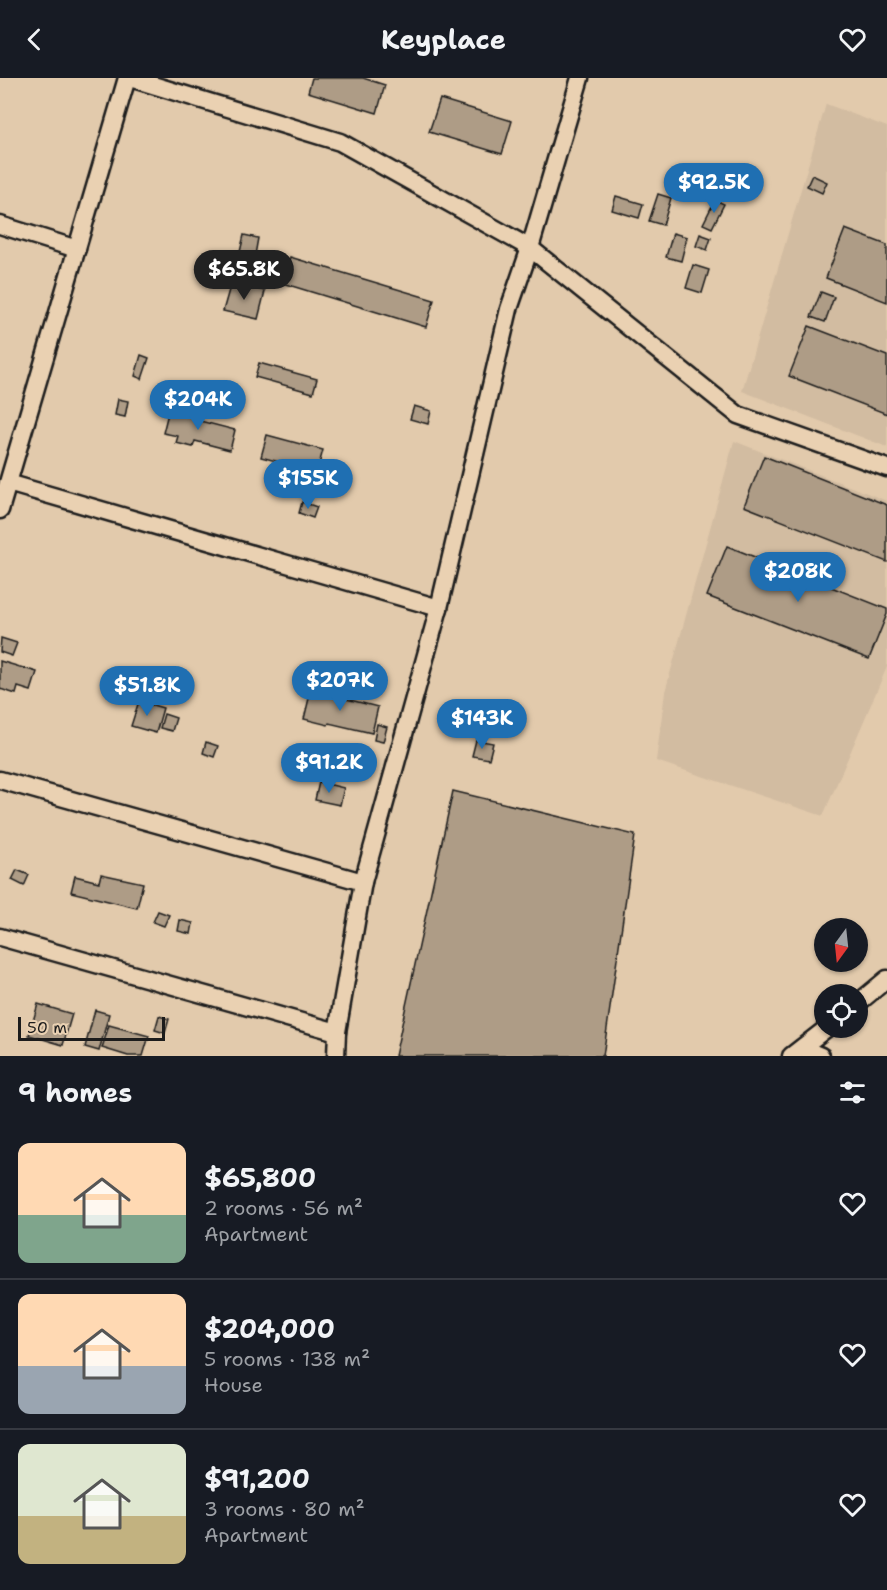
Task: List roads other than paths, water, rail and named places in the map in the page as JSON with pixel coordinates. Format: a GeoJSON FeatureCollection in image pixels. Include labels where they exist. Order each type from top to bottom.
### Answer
{"type":"FeatureCollection","features":[{"type":"Feature","properties":{"kind":"street"},"geometry":{"type":"LineString","coordinates":[[0,510],[128,78],[340,142],[530,248],[738,415],[887,468]]}},
{"type":"Feature","properties":{"kind":"street"},"geometry":{"type":"LineString","coordinates":[[336,1056],[337,1032],[363,882],[439,609],[508,309],[530,248],[580,78]]}},
{"type":"Feature","properties":{"kind":"street"},"geometry":{"type":"LineString","coordinates":[[0,225],[77,249]]}},
{"type":"Feature","properties":{"kind":"street"},"geometry":{"type":"LineString","coordinates":[[8,483],[439,609]]}},
{"type":"Feature","properties":{"kind":"street"},"geometry":{"type":"LineString","coordinates":[[0,780],[363,882]]}},
{"type":"Feature","properties":{"kind":"street"},"geometry":{"type":"LineString","coordinates":[[0,937],[337,1032]]}},
{"type":"Feature","properties":{"kind":"street"},"geometry":{"type":"LineString","coordinates":[[868,995],[887,979]]}},
{"type":"Feature","properties":{"kind":"street"},"geometry":{"type":"LineString","coordinates":[[797,1052],[814,1038]]}},
{"type":"Feature","properties":{"kind":"street"},"geometry":{"type":"LineString","coordinates":[[797,1052],[821,1056]]}}]}
